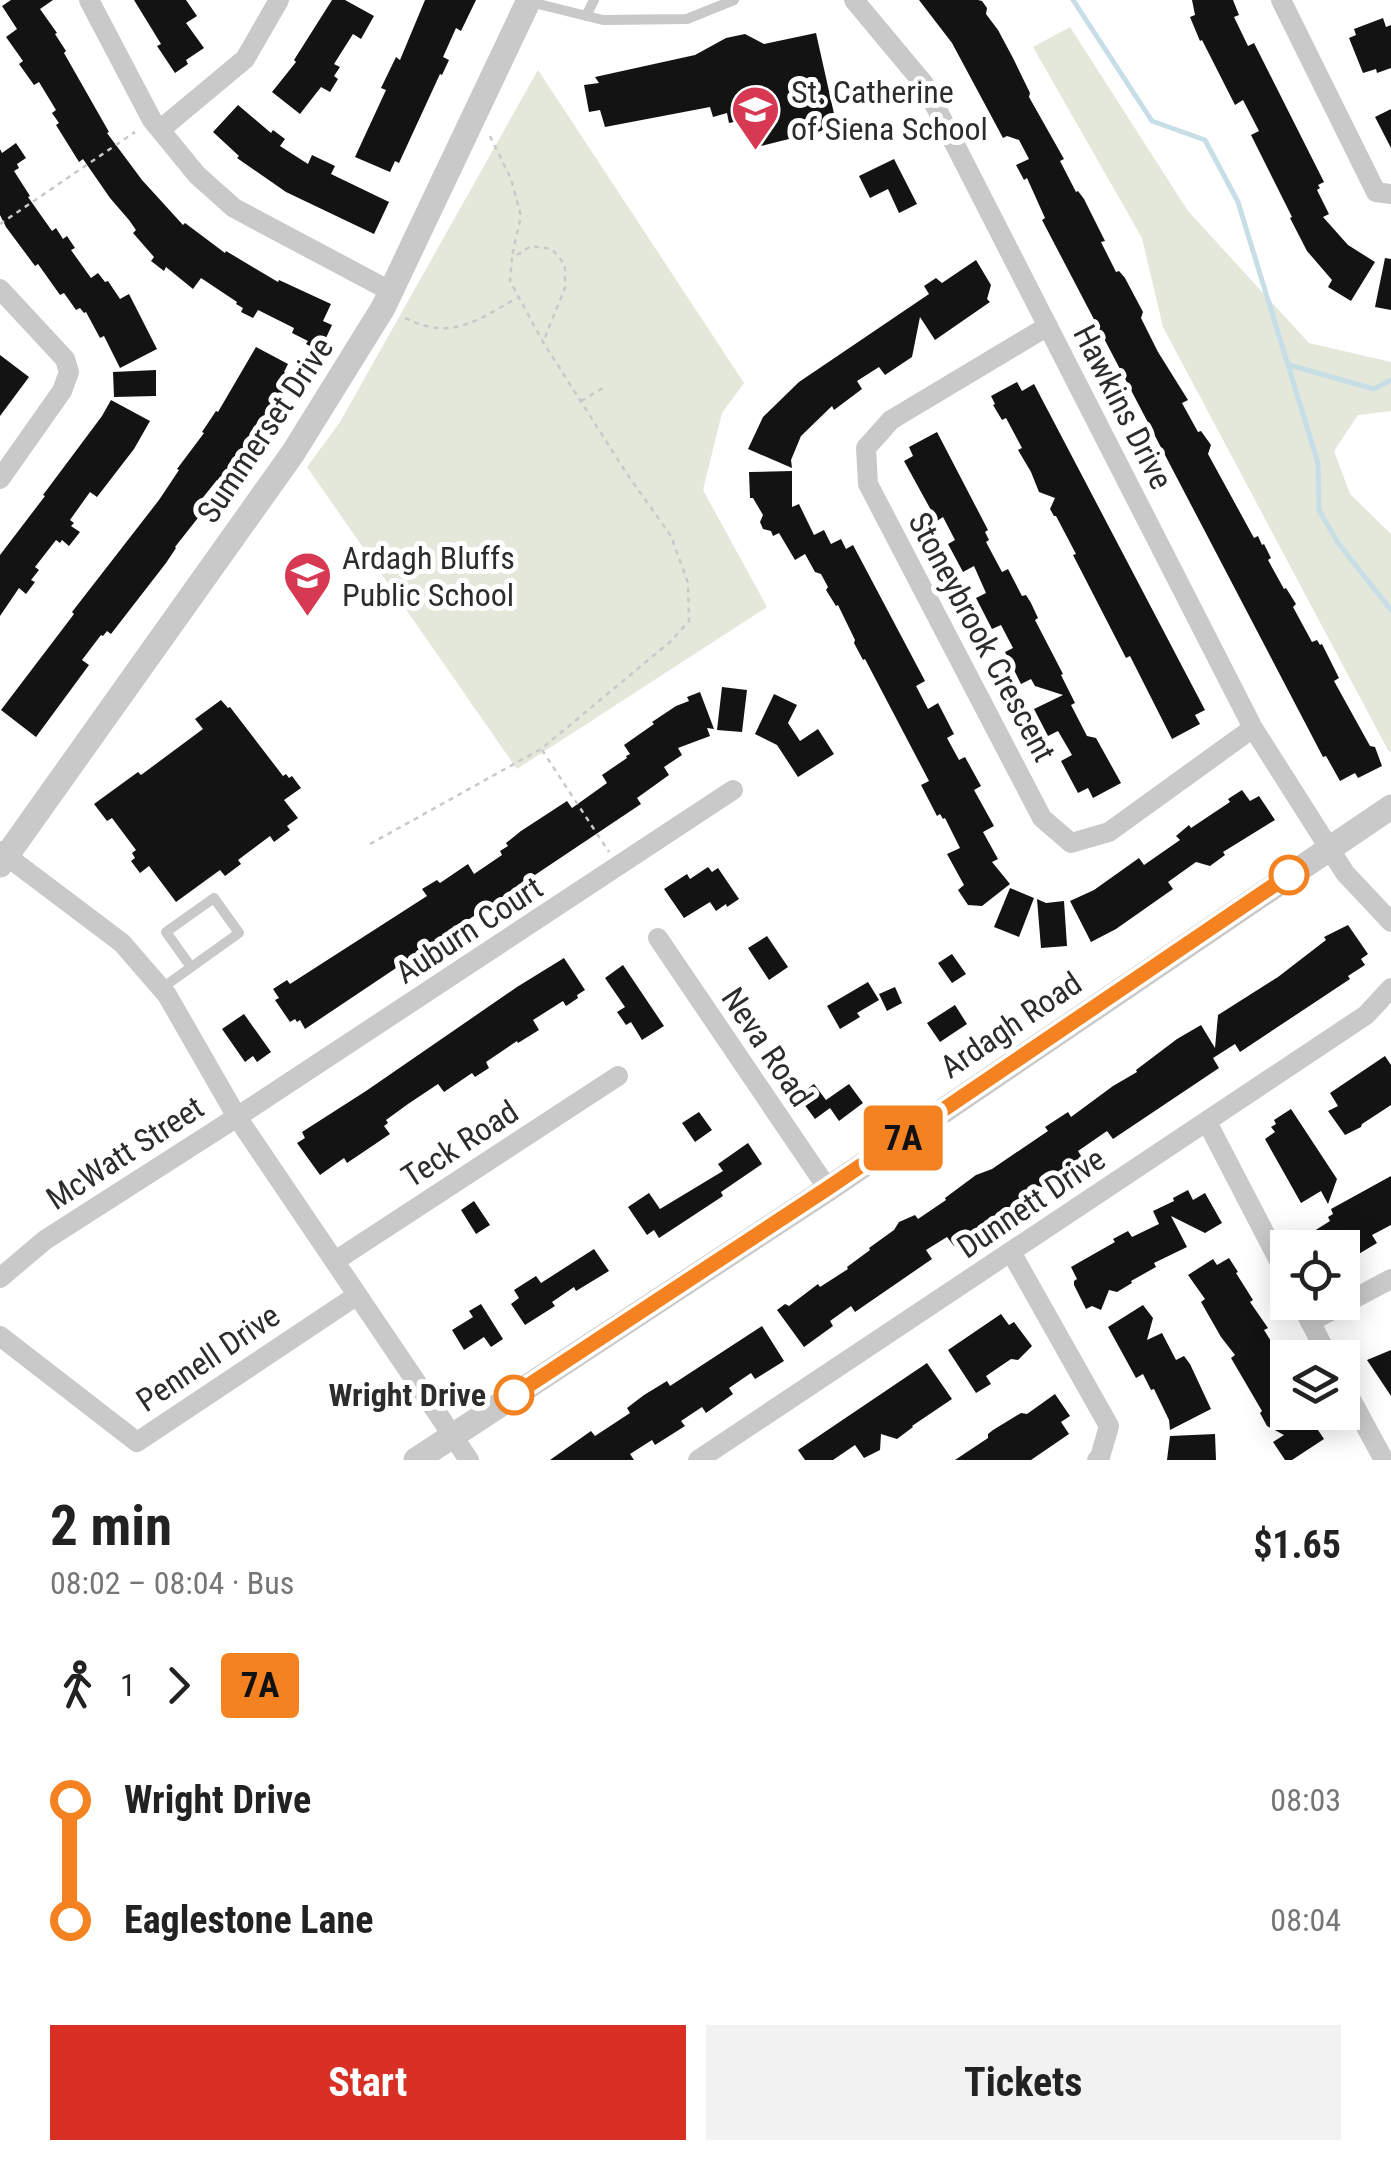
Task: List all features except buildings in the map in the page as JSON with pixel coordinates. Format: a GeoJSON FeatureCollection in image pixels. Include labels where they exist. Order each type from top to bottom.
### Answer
{"type":"FeatureCollection","features":[{"type":"Feature","properties":{"kind":"street"},"geometry":{"type":"LineString","coordinates":[[89,0],[156,125],[197,175],[234,208],[388,300]]}},
{"type":"Feature","properties":{"kind":"street"},"geometry":{"type":"LineString","coordinates":[[156,125],[245,59],[279,0]]}},
{"type":"Feature","properties":{"kind":"street","name":"Hawkins Drive"},"geometry":{"type":"LineString","coordinates":[[854,0],[924,84],[1253,728],[1345,872],[1391,922]]}},
{"type":"Feature","properties":{"kind":"street"},"geometry":{"type":"LineString","coordinates":[[1281,0],[1376,192],[1391,194]]}},
{"type":"Feature","properties":{"kind":"street","name":"Summerset Drive"},"geometry":{"type":"LineString","coordinates":[[2,857],[293,454],[388,300],[529,1]]}},
{"type":"Feature","properties":{"kind":"street"},"geometry":{"type":"LineString","coordinates":[[0,289],[65,358],[69,372],[62,391],[0,478]]}},
{"type":"Feature","properties":{"kind":"street","name":"Stoneybrook Crescent"},"geometry":{"type":"LineString","coordinates":[[1048,326],[892,420],[866,448],[868,484],[1042,818],[1070,843],[1109,832],[1253,728]]}},
{"type":"Feature","properties":{"kind":"street","name":"Auburn Court"},"geometry":{"type":"LineString","coordinates":[[237,1117],[734,790]]}},
{"type":"Feature","properties":{"kind":"street","name":"Ardagh Road"},"geometry":{"type":"LineString","coordinates":[[416,1460],[828,1188],[1391,807]]}},
{"type":"Feature","properties":{"kind":"street"},"geometry":{"type":"LineString","coordinates":[[2,857],[122,943],[161,988],[237,1117],[469,1460]]}},
{"type":"Feature","properties":{"kind":"street","name":"Neva Road"},"geometry":{"type":"LineString","coordinates":[[658,938],[828,1188]]}},
{"type":"Feature","properties":{"kind":"street","name":"Dunnett Drive"},"geometry":{"type":"LineString","coordinates":[[698,1460],[1366,1015],[1391,988]]}},
{"type":"Feature","properties":{"kind":"street","name":"Teck Road"},"geometry":{"type":"LineString","coordinates":[[335,1261],[618,1076]]}},
{"type":"Feature","properties":{"kind":"street","name":"McWatt Street"},"geometry":{"type":"LineString","coordinates":[[0,1278],[45,1240],[237,1117]]}},
{"type":"Feature","properties":{"kind":"street"},"geometry":{"type":"LineString","coordinates":[[1206,1122],[1270,1244]]}},
{"type":"Feature","properties":{"kind":"street"},"geometry":{"type":"LineString","coordinates":[[1011,1252],[1109,1426],[1097,1460]]}},
{"type":"Feature","properties":{"kind":"street"},"geometry":{"type":"LineString","coordinates":[[1360,1291],[1391,1279]]}},
{"type":"Feature","properties":{"kind":"street","name":"Pennell Drive"},"geometry":{"type":"LineString","coordinates":[[0,1336],[136,1442],[356,1296]]}},
{"type":"Feature","properties":{"kind":"street"},"geometry":{"type":"LineString","coordinates":[[1360,1416],[1384,1460]]}},
{"type":"Feature","properties":{"kind":"lane"},"geometry":{"type":"LineString","coordinates":[[586,16],[594,0]]}},
{"type":"Feature","properties":{"kind":"lane"},"geometry":{"type":"LineString","coordinates":[[529,1],[603,20],[687,19],[734,0]]}},
{"type":"Feature","properties":{"kind":"lane"},"geometry":{"type":"LineString","coordinates":[[161,988],[191,968],[239,933],[214,898],[166,932],[191,968]]}},
{"type":"Feature","properties":{"kind":"path"},"geometry":{"type":"LineString","coordinates":[[370,844],[541,749],[670,642],[688,621],[688,584],[671,536],[580,402],[510,282],[521,216],[511,179],[478,110]]}},
{"type":"Feature","properties":{"kind":"path"},"geometry":{"type":"LineString","coordinates":[[0,224],[156,125]]}},
{"type":"Feature","properties":{"kind":"path"},"geometry":{"type":"LineString","coordinates":[[512,258],[530,246],[552,248],[565,265],[566,288],[543,342]]}},
{"type":"Feature","properties":{"kind":"path"},"geometry":{"type":"LineString","coordinates":[[388,300],[420,326],[444,329],[471,323],[519,297]]}},
{"type":"Feature","properties":{"kind":"path"},"geometry":{"type":"LineString","coordinates":[[580,402],[603,388]]}},
{"type":"Feature","properties":{"kind":"path"},"geometry":{"type":"LineString","coordinates":[[541,749],[620,867]]}},
{"type":"Feature","properties":{"kind":"shaded area"},"geometry":{"type":"Polygon","coordinates":[[[1070,27],[1188,211],[1309,343],[1391,362],[1391,411],[1358,415],[1334,451],[1350,494],[1391,534],[1389,752],[1163,327],[1142,238],[1033,47],[1070,27]]]}},
{"type":"Feature","properties":{"kind":"shaded area"},"geometry":{"type":"Polygon","coordinates":[[[538,70],[744,383],[722,413],[703,490],[767,607],[517,769],[307,467],[340,422],[538,70]]]}},
{"type":"Feature","properties":{"kind":"waterway"},"geometry":{"type":"LineString","coordinates":[[1073,0],[1152,121],[1205,140],[1238,202],[1318,463],[1319,510],[1338,543],[1391,610]]}},
{"type":"Feature","properties":{"kind":"waterway"},"geometry":{"type":"LineString","coordinates":[[1289,365],[1374,389],[1391,380]]}},
{"type":"Feature","properties":{"kind":"bus line","name":"7A"},"geometry":{"type":"LineString","coordinates":[[514,1395],[828,1188],[1289,875]]}},
{"type":"Feature","properties":{"kind":"place","name":"St. Catherine of Siena School"},"geometry":{"type":"Point","coordinates":[756,152]}},
{"type":"Feature","properties":{"kind":"place","name":"Ardagh Bluffs Public School"},"geometry":{"type":"Point","coordinates":[307,618]}},
{"type":"Feature","properties":{"kind":"place","name":"Wright Drive"},"geometry":{"type":"Point","coordinates":[514,1395]}}]}
